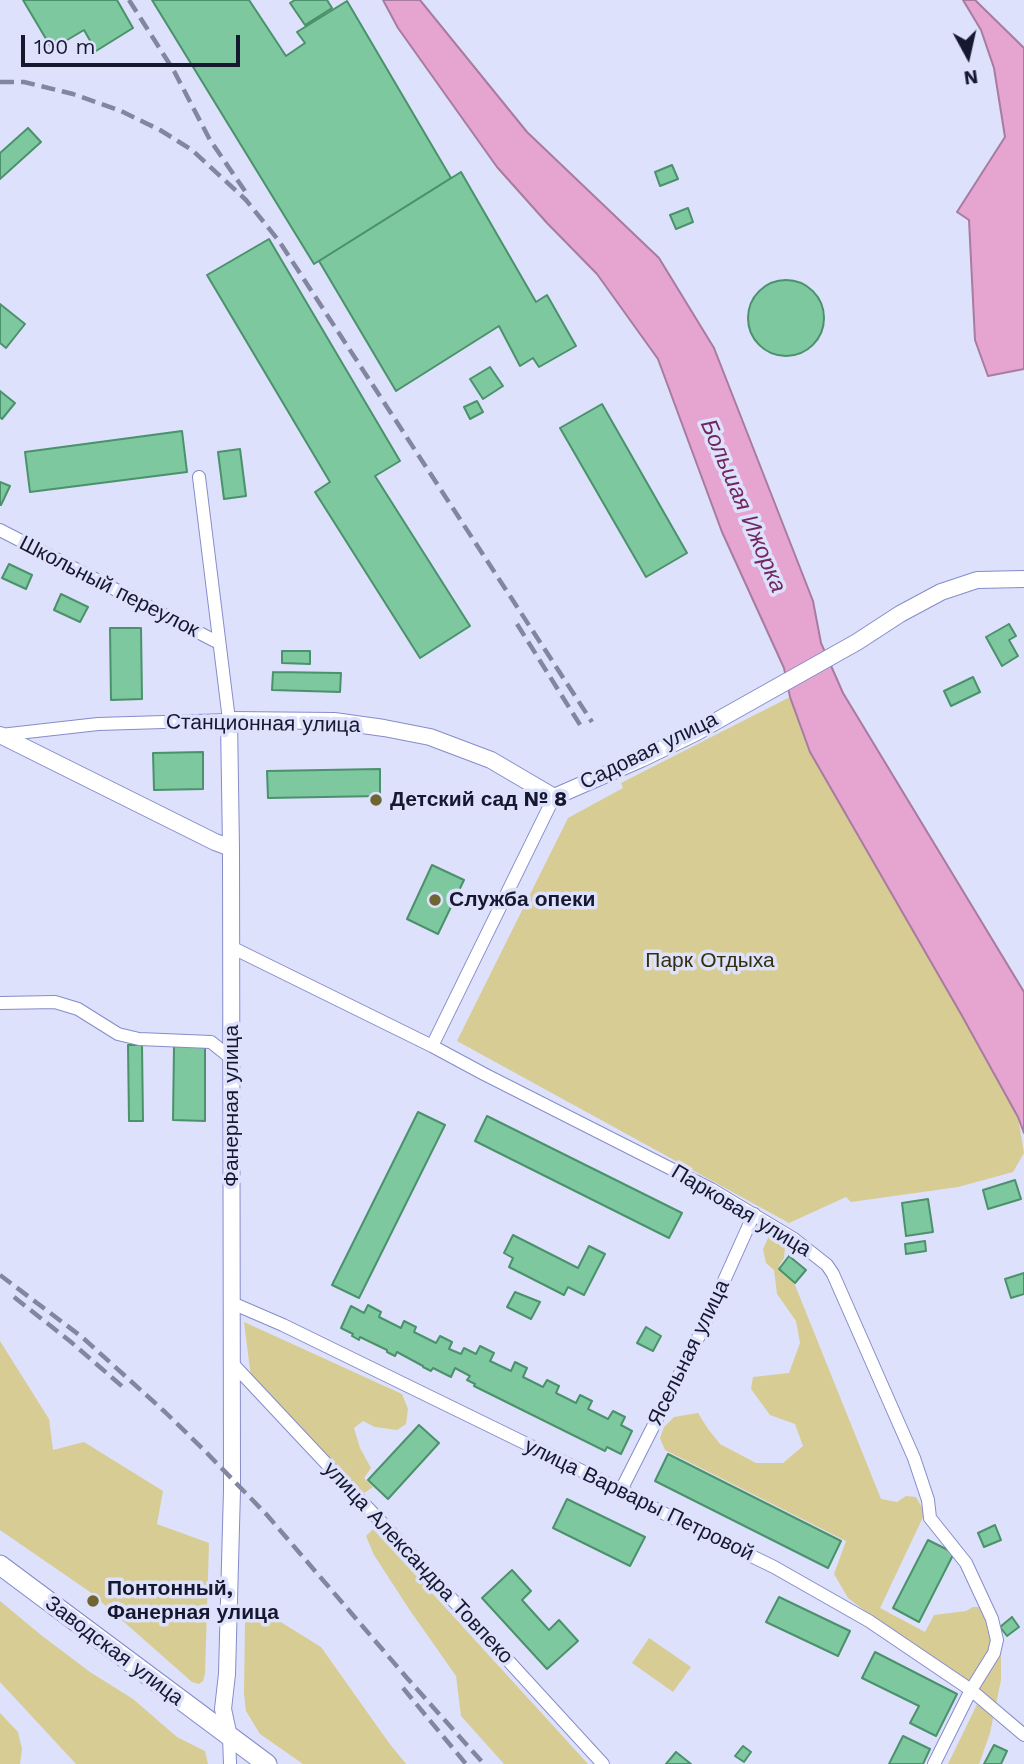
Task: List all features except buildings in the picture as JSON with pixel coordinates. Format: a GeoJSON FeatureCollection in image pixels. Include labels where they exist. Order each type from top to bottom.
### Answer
{"type":"FeatureCollection","features":[{"type":"Feature","properties":{"kind":"main road","name":"Заводская улица"},"geometry":{"type":"LineString","coordinates":[[0,1565],[267,1764]]}},
{"type":"Feature","properties":{"kind":"street","name":"Фанерная улица"},"geometry":{"type":"LineString","coordinates":[[199,477],[229,720],[232,1490],[227,1674],[223,1709],[229,1737]]}},
{"type":"Feature","properties":{"kind":"street","name":"Школьный переулок"},"geometry":{"type":"LineString","coordinates":[[0,530],[219,643]]}},
{"type":"Feature","properties":{"kind":"street","name":"Садовая улица"},"geometry":{"type":"LineString","coordinates":[[554,797],[684,738],[858,642],[900,614],[941,592],[977,580],[1024,579]]}},
{"type":"Feature","properties":{"kind":"street","name":"Станционная улица"},"geometry":{"type":"LineString","coordinates":[[0,735],[98,724],[229,720],[334,721],[430,737],[491,760],[554,797]]}},
{"type":"Feature","properties":{"kind":"street"},"geometry":{"type":"LineString","coordinates":[[0,735],[231,848]]}},
{"type":"Feature","properties":{"kind":"street"},"geometry":{"type":"LineString","coordinates":[[432,1046],[554,797]]}},
{"type":"Feature","properties":{"kind":"street","name":"Парковая улица"},"geometry":{"type":"LineString","coordinates":[[231,947],[711,1189],[754,1214],[827,1265],[914,1458],[928,1500],[930,1518],[966,1563],[992,1619],[997,1640],[994,1653],[971,1690],[934,1764]]}},
{"type":"Feature","properties":{"kind":"street"},"geometry":{"type":"LineString","coordinates":[[0,1003],[55,1002],[78,1009],[118,1034],[139,1039],[211,1042],[232,1058]]}},
{"type":"Feature","properties":{"kind":"street","name":"Ясельная улица"},"geometry":{"type":"LineString","coordinates":[[621,1490],[701,1332],[754,1214]]}},
{"type":"Feature","properties":{"kind":"street","name":"улица Варвары Петровой"},"geometry":{"type":"LineString","coordinates":[[232,1303],[283,1325],[774,1567],[869,1621],[971,1690],[1024,1735]]}},
{"type":"Feature","properties":{"kind":"street","name":"улица Александра Товпеко"},"geometry":{"type":"LineString","coordinates":[[232,1363],[603,1764]]}},
{"type":"Feature","properties":{"kind":"street"},"geometry":{"type":"LineString","coordinates":[[229,1737],[230,1764]]}},
{"type":"Feature","properties":{"kind":"green space","name":"Парк Отдыха"},"geometry":{"type":"Polygon","coordinates":[[[790,697],[810,752],[1018,1117],[1024,1153],[1013,1172],[958,1187],[851,1202],[846,1197],[789,1223],[457,1041],[568,818],[623,788],[621,783],[790,697]]]}},
{"type":"Feature","properties":{"kind":"green space"},"geometry":{"type":"Polygon","coordinates":[[[769,1236],[785,1247],[784,1258],[779,1266],[795,1285],[881,1499],[897,1502],[906,1496],[916,1497],[925,1513],[880,1608],[925,1632],[934,1615],[981,1607],[1001,1648],[1001,1680],[990,1733],[979,1764],[948,1764],[982,1694],[848,1598],[834,1574],[846,1541],[665,1450],[660,1438],[664,1427],[674,1417],[698,1413],[720,1444],[756,1463],[783,1463],[803,1446],[795,1424],[770,1415],[751,1389],[753,1377],[789,1373],[800,1343],[796,1321],[777,1294],[774,1270],[766,1263],[763,1249],[769,1236]]]}},
{"type":"Feature","properties":{"kind":"green space"},"geometry":{"type":"Polygon","coordinates":[[[244,1322],[402,1394],[408,1409],[406,1424],[397,1430],[375,1427],[363,1421],[354,1428],[360,1448],[371,1468],[364,1478],[373,1487],[364,1493],[357,1488],[251,1377],[244,1322]]]}},
{"type":"Feature","properties":{"kind":"green space"},"geometry":{"type":"Polygon","coordinates":[[[0,1341],[49,1419],[53,1450],[84,1442],[163,1491],[157,1524],[209,1543],[205,1674],[199,1684],[192,1682],[90,1592],[0,1530],[0,1341]]]}},
{"type":"Feature","properties":{"kind":"green space"},"geometry":{"type":"Polygon","coordinates":[[[373,1529],[588,1764],[504,1764],[461,1716],[456,1676],[374,1555],[366,1536],[373,1529]]]}},
{"type":"Feature","properties":{"kind":"green space"},"geometry":{"type":"Polygon","coordinates":[[[0,1601],[90,1672],[133,1699],[177,1737],[205,1751],[208,1764],[76,1764],[0,1682],[0,1601]]]}},
{"type":"Feature","properties":{"kind":"green space"},"geometry":{"type":"Polygon","coordinates":[[[279,1621],[321,1647],[406,1764],[303,1764],[260,1734],[246,1711],[245,1622],[279,1621]]]}},
{"type":"Feature","properties":{"kind":"green space"},"geometry":{"type":"Polygon","coordinates":[[[649,1638],[691,1667],[673,1692],[632,1663],[649,1638]]]}},
{"type":"Feature","properties":{"kind":"green space"},"geometry":{"type":"Polygon","coordinates":[[[0,1713],[18,1732],[22,1749],[20,1764],[0,1764],[0,1713]]]}},
{"type":"Feature","properties":{"kind":"water","name":"Большая Ижорка"},"geometry":{"type":"Polygon","coordinates":[[[383,0],[420,0],[527,132],[659,258],[714,348],[813,601],[821,643],[843,693],[1024,992],[1024,1133],[1018,1117],[961,1014],[810,752],[790,697],[784,668],[722,532],[658,359],[597,274],[497,167],[398,28],[383,0]]]}},
{"type":"Feature","properties":{"kind":"water"},"geometry":{"type":"Polygon","coordinates":[[[963,0],[975,0],[1024,48],[1024,369],[988,376],[975,340],[969,220],[957,212],[1005,137],[994,68],[981,30],[963,0]]]}},
{"type":"Feature","properties":{"kind":"railway"},"geometry":{"type":"LineString","coordinates":[[129,0],[174,71],[210,140],[245,191]]}},
{"type":"Feature","properties":{"kind":"railway"},"geometry":{"type":"LineString","coordinates":[[0,82],[24,82],[73,94],[121,111],[160,130],[192,150],[246,200],[279,241],[592,722]]}},
{"type":"Feature","properties":{"kind":"railway"},"geometry":{"type":"LineString","coordinates":[[517,624],[582,728]]}},
{"type":"Feature","properties":{"kind":"railway"},"geometry":{"type":"LineString","coordinates":[[0,1275],[82,1337],[203,1449],[267,1515],[484,1764]]}},
{"type":"Feature","properties":{"kind":"railway"},"geometry":{"type":"LineString","coordinates":[[14,1297],[124,1388]]}},
{"type":"Feature","properties":{"kind":"railway"},"geometry":{"type":"LineString","coordinates":[[403,1688],[466,1764]]}},
{"type":"Feature","properties":{"kind":"place","name":"Детский сад № 8"},"geometry":{"type":"Point","coordinates":[376,800]}},
{"type":"Feature","properties":{"kind":"place","name":"Служба опеки"},"geometry":{"type":"Point","coordinates":[435,900]}},
{"type":"Feature","properties":{"kind":"place","name":"Понтонный, Фанерная улица"},"geometry":{"type":"Point","coordinates":[93,1601]}}]}
